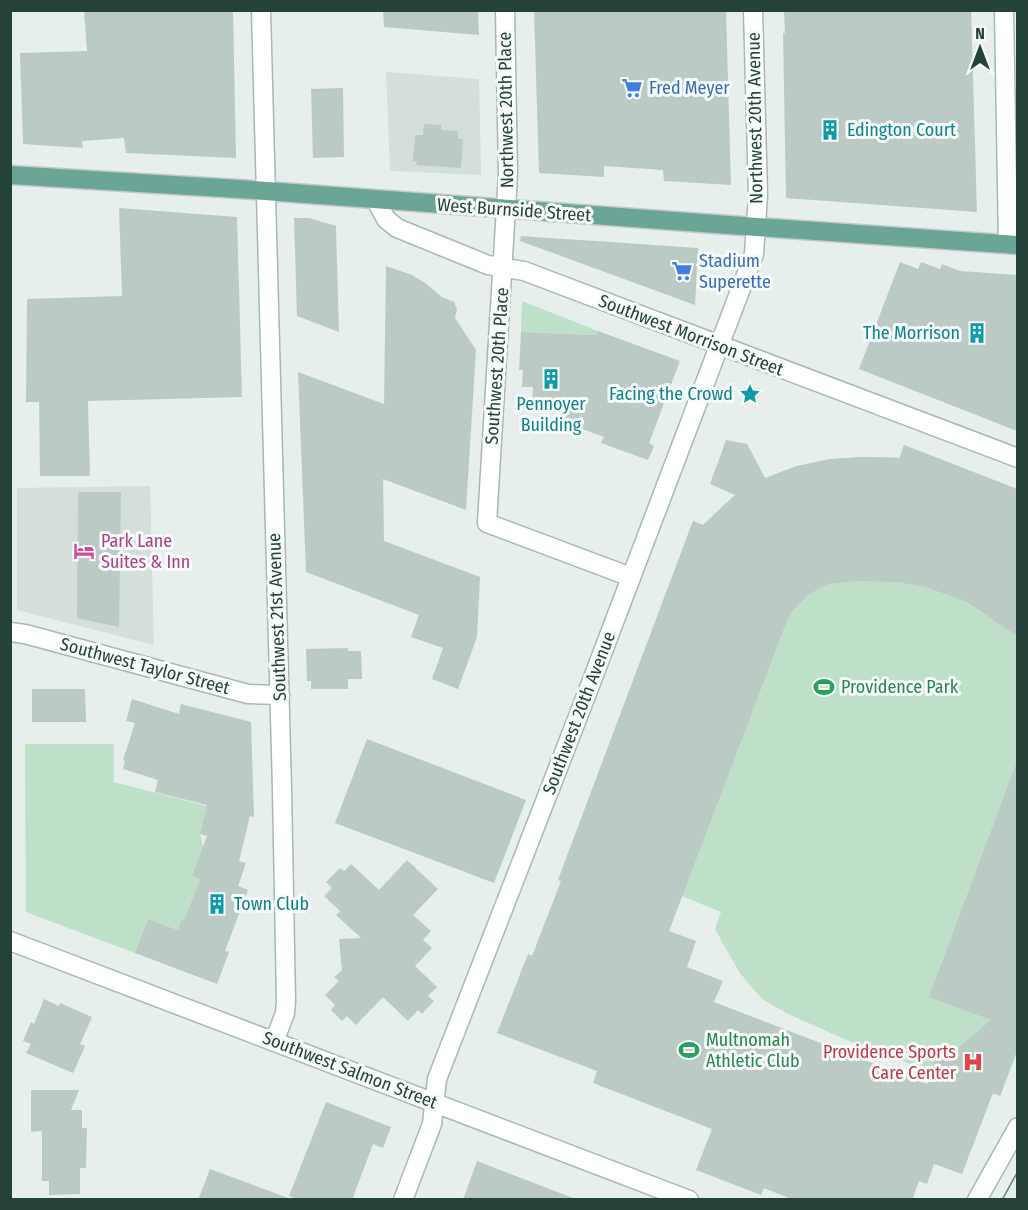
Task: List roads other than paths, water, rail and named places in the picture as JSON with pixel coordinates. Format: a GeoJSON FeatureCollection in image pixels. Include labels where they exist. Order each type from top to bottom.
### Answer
{"type":"FeatureCollection","features":[{"type":"Feature","properties":{"kind":"main road","name":"West Burnside Street"},"geometry":{"type":"LineString","coordinates":[[10,175],[1013,244]]}},
{"type":"Feature","properties":{"kind":"street","name":"Southwest 21st Avenue"},"geometry":{"type":"LineString","coordinates":[[261,10],[286,1002],[285,1013],[274,1042]]}},
{"type":"Feature","properties":{"kind":"street","name":"Northwest 20th Place"},"geometry":{"type":"LineString","coordinates":[[505,10],[508,168],[506,209]]}},
{"type":"Feature","properties":{"kind":"street","name":"Northwest 20th Avenue"},"geometry":{"type":"LineString","coordinates":[[753,10],[758,195],[756,226]]}},
{"type":"Feature","properties":{"kind":"street"},"geometry":{"type":"LineString","coordinates":[[1004,10],[1013,244]]}},
{"type":"Feature","properties":{"kind":"street","name":"Southwest Morrison Street"},"geometry":{"type":"LineString","coordinates":[[376,200],[386,219],[398,228],[488,265],[524,272],[1017,458]]}},
{"type":"Feature","properties":{"kind":"street","name":"Southwest 20th Place"},"geometry":{"type":"LineString","coordinates":[[506,209],[487,523],[631,577]]}},
{"type":"Feature","properties":{"kind":"street","name":"Southwest 20th Avenue"},"geometry":{"type":"LineString","coordinates":[[403,1200],[432,1124],[437,1079],[720,346],[754,254],[756,226]]}},
{"type":"Feature","properties":{"kind":"street","name":"Southwest Taylor Street"},"geometry":{"type":"LineString","coordinates":[[10,632],[33,636],[248,694],[280,695]]}},
{"type":"Feature","properties":{"kind":"street","name":"Southwest Salmon Street"},"geometry":{"type":"LineString","coordinates":[[10,941],[689,1200]]}},
{"type":"Feature","properties":{"kind":"street"},"geometry":{"type":"LineString","coordinates":[[977,1200],[1017,1127]]}},
{"type":"Feature","properties":{"kind":"tram line"},"geometry":{"type":"LineString","coordinates":[[1002,1200],[1018,1171]]}},
{"type":"Feature","properties":{"kind":"place","name":"Fred Meyer"},"geometry":{"type":"Point","coordinates":[632,88]}},
{"type":"Feature","properties":{"kind":"place","name":"Edington Court"},"geometry":{"type":"Point","coordinates":[830,130]}},
{"type":"Feature","properties":{"kind":"place","name":"Stadium Superette"},"geometry":{"type":"Point","coordinates":[682,271]}},
{"type":"Feature","properties":{"kind":"place","name":"The Morrison"},"geometry":{"type":"Point","coordinates":[977,333]}},
{"type":"Feature","properties":{"kind":"place","name":"Pennoyer Building"},"geometry":{"type":"Point","coordinates":[551,379]}},
{"type":"Feature","properties":{"kind":"place","name":"Facing the Crowd"},"geometry":{"type":"Point","coordinates":[750,394]}},
{"type":"Feature","properties":{"kind":"place","name":"Park Lane Suites & Inn"},"geometry":{"type":"Point","coordinates":[84,551]}},
{"type":"Feature","properties":{"kind":"place","name":"Providence Park"},"geometry":{"type":"Point","coordinates":[824,687]}},
{"type":"Feature","properties":{"kind":"place","name":"Town Club"},"geometry":{"type":"Point","coordinates":[217,904]}},
{"type":"Feature","properties":{"kind":"place","name":"Multnomah Athletic Club"},"geometry":{"type":"Point","coordinates":[689,1050]}},
{"type":"Feature","properties":{"kind":"place","name":"Providence Sports Care Center"},"geometry":{"type":"Point","coordinates":[973,1062]}}]}
